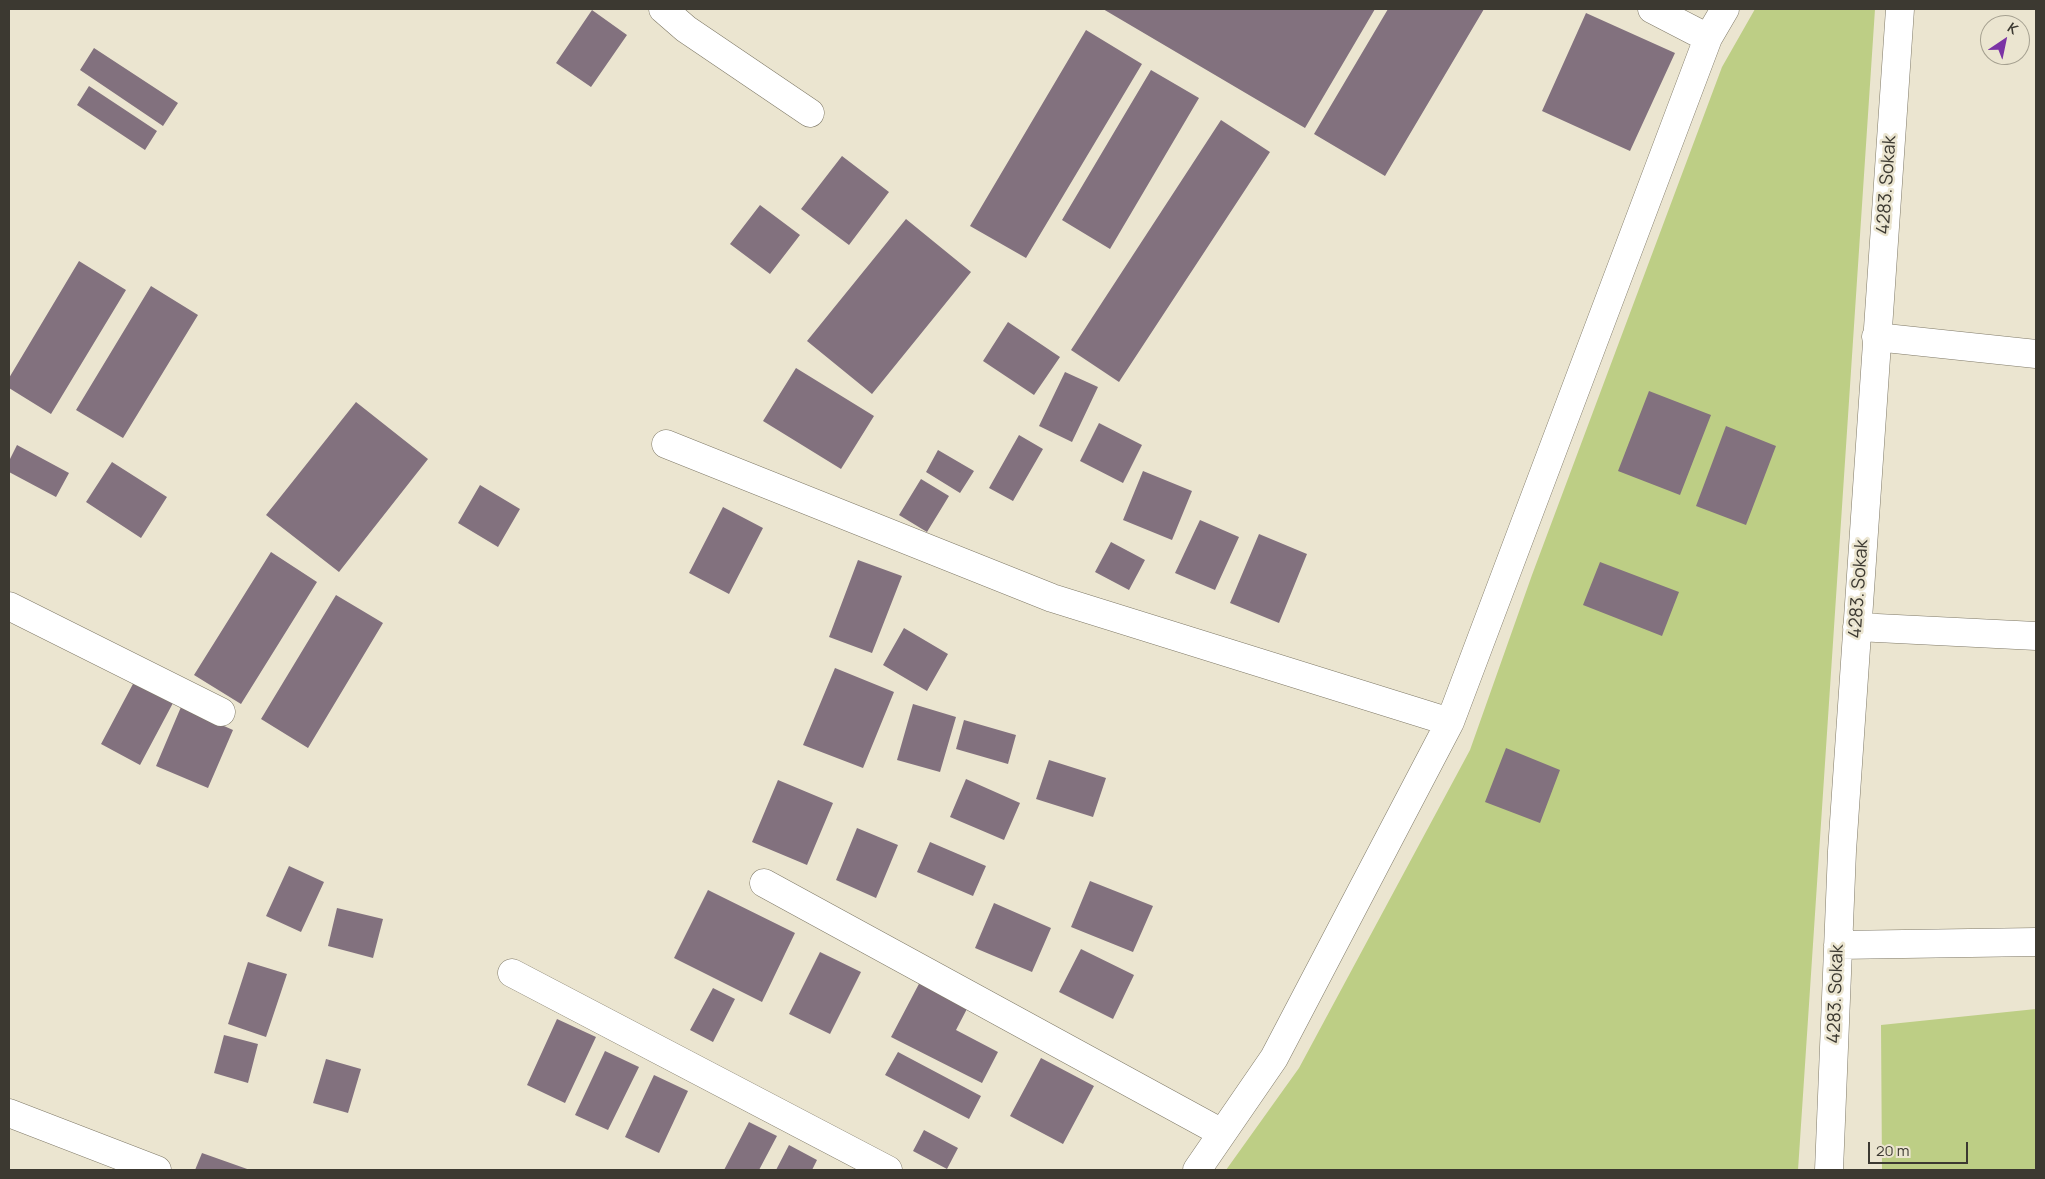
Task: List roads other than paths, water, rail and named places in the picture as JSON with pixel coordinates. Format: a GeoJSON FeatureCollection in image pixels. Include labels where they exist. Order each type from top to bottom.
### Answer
{"type":"FeatureCollection","features":[{"type":"Feature","properties":{"kind":"street"},"geometry":{"type":"LineString","coordinates":[[662,9],[686,28],[810,114]]}},
{"type":"Feature","properties":{"kind":"street"},"geometry":{"type":"LineString","coordinates":[[1652,9],[1708,38]]}},
{"type":"Feature","properties":{"kind":"street"},"geometry":{"type":"LineString","coordinates":[[1196,1170],[1274,1058],[1450,722],[1708,38],[1725,9]]}},
{"type":"Feature","properties":{"kind":"street","name":"4283. Sokak"},"geometry":{"type":"LineString","coordinates":[[1829,1170],[1842,851],[1900,9]]}},
{"type":"Feature","properties":{"kind":"street"},"geometry":{"type":"LineString","coordinates":[[1876,337],[2036,354]]}},
{"type":"Feature","properties":{"kind":"street"},"geometry":{"type":"LineString","coordinates":[[666,444],[1052,598],[1450,722]]}},
{"type":"Feature","properties":{"kind":"street"},"geometry":{"type":"LineString","coordinates":[[9,606],[221,712]]}},
{"type":"Feature","properties":{"kind":"street"},"geometry":{"type":"LineString","coordinates":[[1857,627],[2036,636]]}},
{"type":"Feature","properties":{"kind":"street"},"geometry":{"type":"LineString","coordinates":[[764,882],[1222,1133]]}},
{"type":"Feature","properties":{"kind":"street"},"geometry":{"type":"LineString","coordinates":[[1838,945],[2036,942]]}},
{"type":"Feature","properties":{"kind":"street"},"geometry":{"type":"LineString","coordinates":[[512,973],[888,1170]]}},
{"type":"Feature","properties":{"kind":"street"},"geometry":{"type":"LineString","coordinates":[[9,1113],[157,1170]]}}]}
